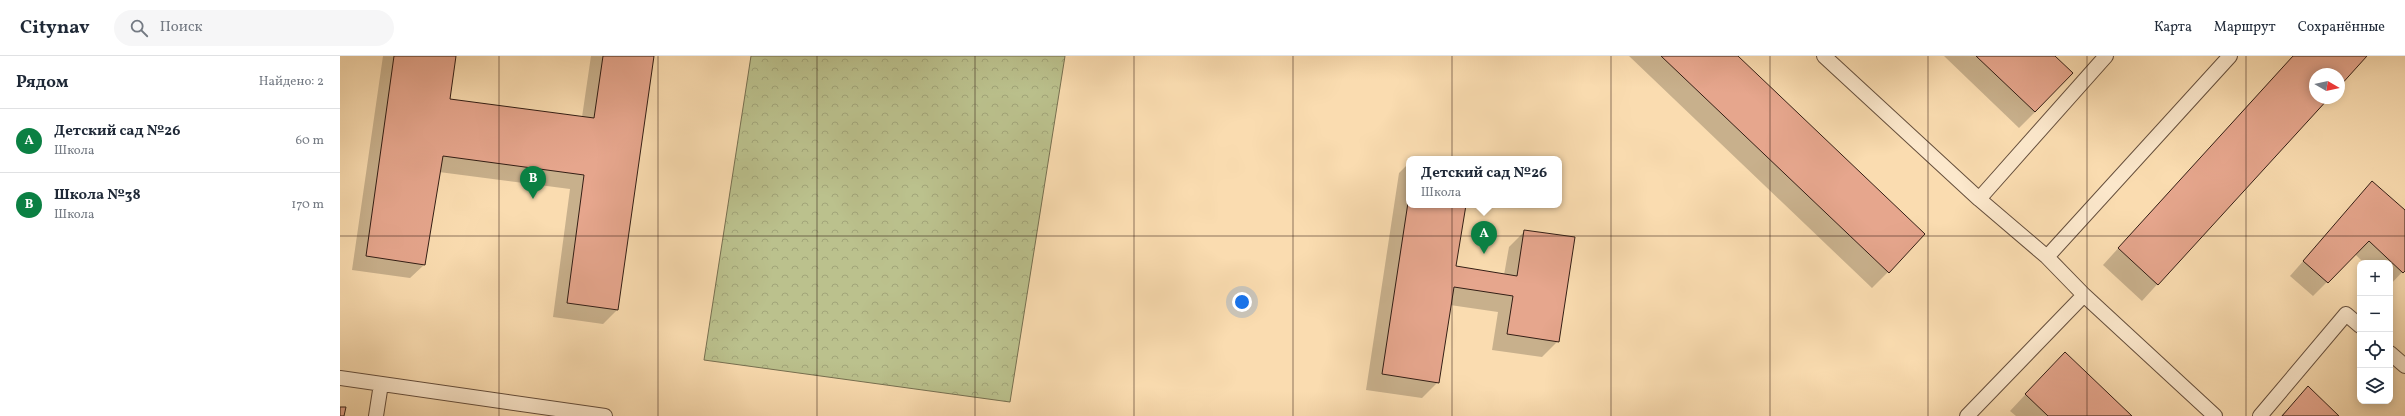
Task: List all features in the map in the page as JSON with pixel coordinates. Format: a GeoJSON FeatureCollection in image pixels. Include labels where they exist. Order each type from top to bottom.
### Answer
{"type":"FeatureCollection","features":[{"type":"Feature","properties":{"kind":"lane"},"geometry":{"type":"LineString","coordinates":[[1824,56],[1980,199],[2047,257],[2084,295],[2216,416]]}},
{"type":"Feature","properties":{"kind":"lane"},"geometry":{"type":"LineString","coordinates":[[1980,199],[2106,56]]}},
{"type":"Feature","properties":{"kind":"lane"},"geometry":{"type":"LineString","coordinates":[[2047,257],[2230,56]]}},
{"type":"Feature","properties":{"kind":"lane"},"geometry":{"type":"LineString","coordinates":[[1967,416],[2084,295]]}},
{"type":"Feature","properties":{"kind":"lane"},"geometry":{"type":"LineString","coordinates":[[2260,416],[2346,314],[2357,323]]}},
{"type":"Feature","properties":{"kind":"lane"},"geometry":{"type":"LineString","coordinates":[[2393,355],[2405,366]]}},
{"type":"Feature","properties":{"kind":"lane"},"geometry":{"type":"LineString","coordinates":[[340,378],[598,416]]}},
{"type":"Feature","properties":{"kind":"lane"},"geometry":{"type":"LineString","coordinates":[[376,416],[381,384]]}},
{"type":"Feature","properties":{"kind":"green space"},"geometry":{"type":"Polygon","coordinates":[[[751,56],[1065,56],[1010,402],[704,360],[751,56]]]}},
{"type":"Feature","properties":{"kind":"building"},"geometry":{"type":"Polygon","coordinates":[[[394,56],[456,56],[450,99],[594,118],[603,56],[654,56],[618,310],[567,303],[584,175],[443,156],[425,265],[366,256],[394,56]]]}},
{"type":"Feature","properties":{"kind":"building"},"geometry":{"type":"Polygon","coordinates":[[[1661,56],[1738,56],[1925,234],[1889,273],[1661,56]]]}},
{"type":"Feature","properties":{"kind":"building"},"geometry":{"type":"Polygon","coordinates":[[[1976,56],[2055,56],[2073,73],[2035,112],[1976,56]]]}},
{"type":"Feature","properties":{"kind":"building"},"geometry":{"type":"Polygon","coordinates":[[[2293,56],[2367,56],[2345,80],[2345,68],[2309,68],[2309,104],[2324,104],[2158,285],[2118,248],[2293,56]]]}},
{"type":"Feature","properties":{"kind":"building"},"geometry":{"type":"Polygon","coordinates":[[[2372,181],[2405,210],[2405,271],[2403,273],[2393,264],[2393,260],[2389,260],[2369,241],[2328,283],[2303,261],[2372,181]]]}},
{"type":"Feature","properties":{"kind":"building"},"geometry":{"type":"Polygon","coordinates":[[[1407,208],[1466,208],[1456,266],[1517,276],[1524,230],[1575,237],[1559,342],[1507,334],[1513,296],[1454,287],[1439,383],[1382,374],[1407,208]]]}},
{"type":"Feature","properties":{"kind":"building"},"geometry":{"type":"Polygon","coordinates":[[[2065,352],[2132,416],[2048,416],[2025,394],[2065,352]]]}},
{"type":"Feature","properties":{"kind":"building"},"geometry":{"type":"Polygon","coordinates":[[[2308,386],[2339,416],[2282,416],[2308,386]]]}},
{"type":"Feature","properties":{"kind":"building"},"geometry":{"type":"Polygon","coordinates":[[[340,407],[346,407],[344,416],[340,416],[340,407]]]}},
{"type":"Feature","properties":{"kind":"place","name":"Школа №38"},"geometry":{"type":"Point","coordinates":[533,199]}},
{"type":"Feature","properties":{"kind":"place","name":"Детский сад №26"},"geometry":{"type":"Point","coordinates":[1484,254]}}]}
